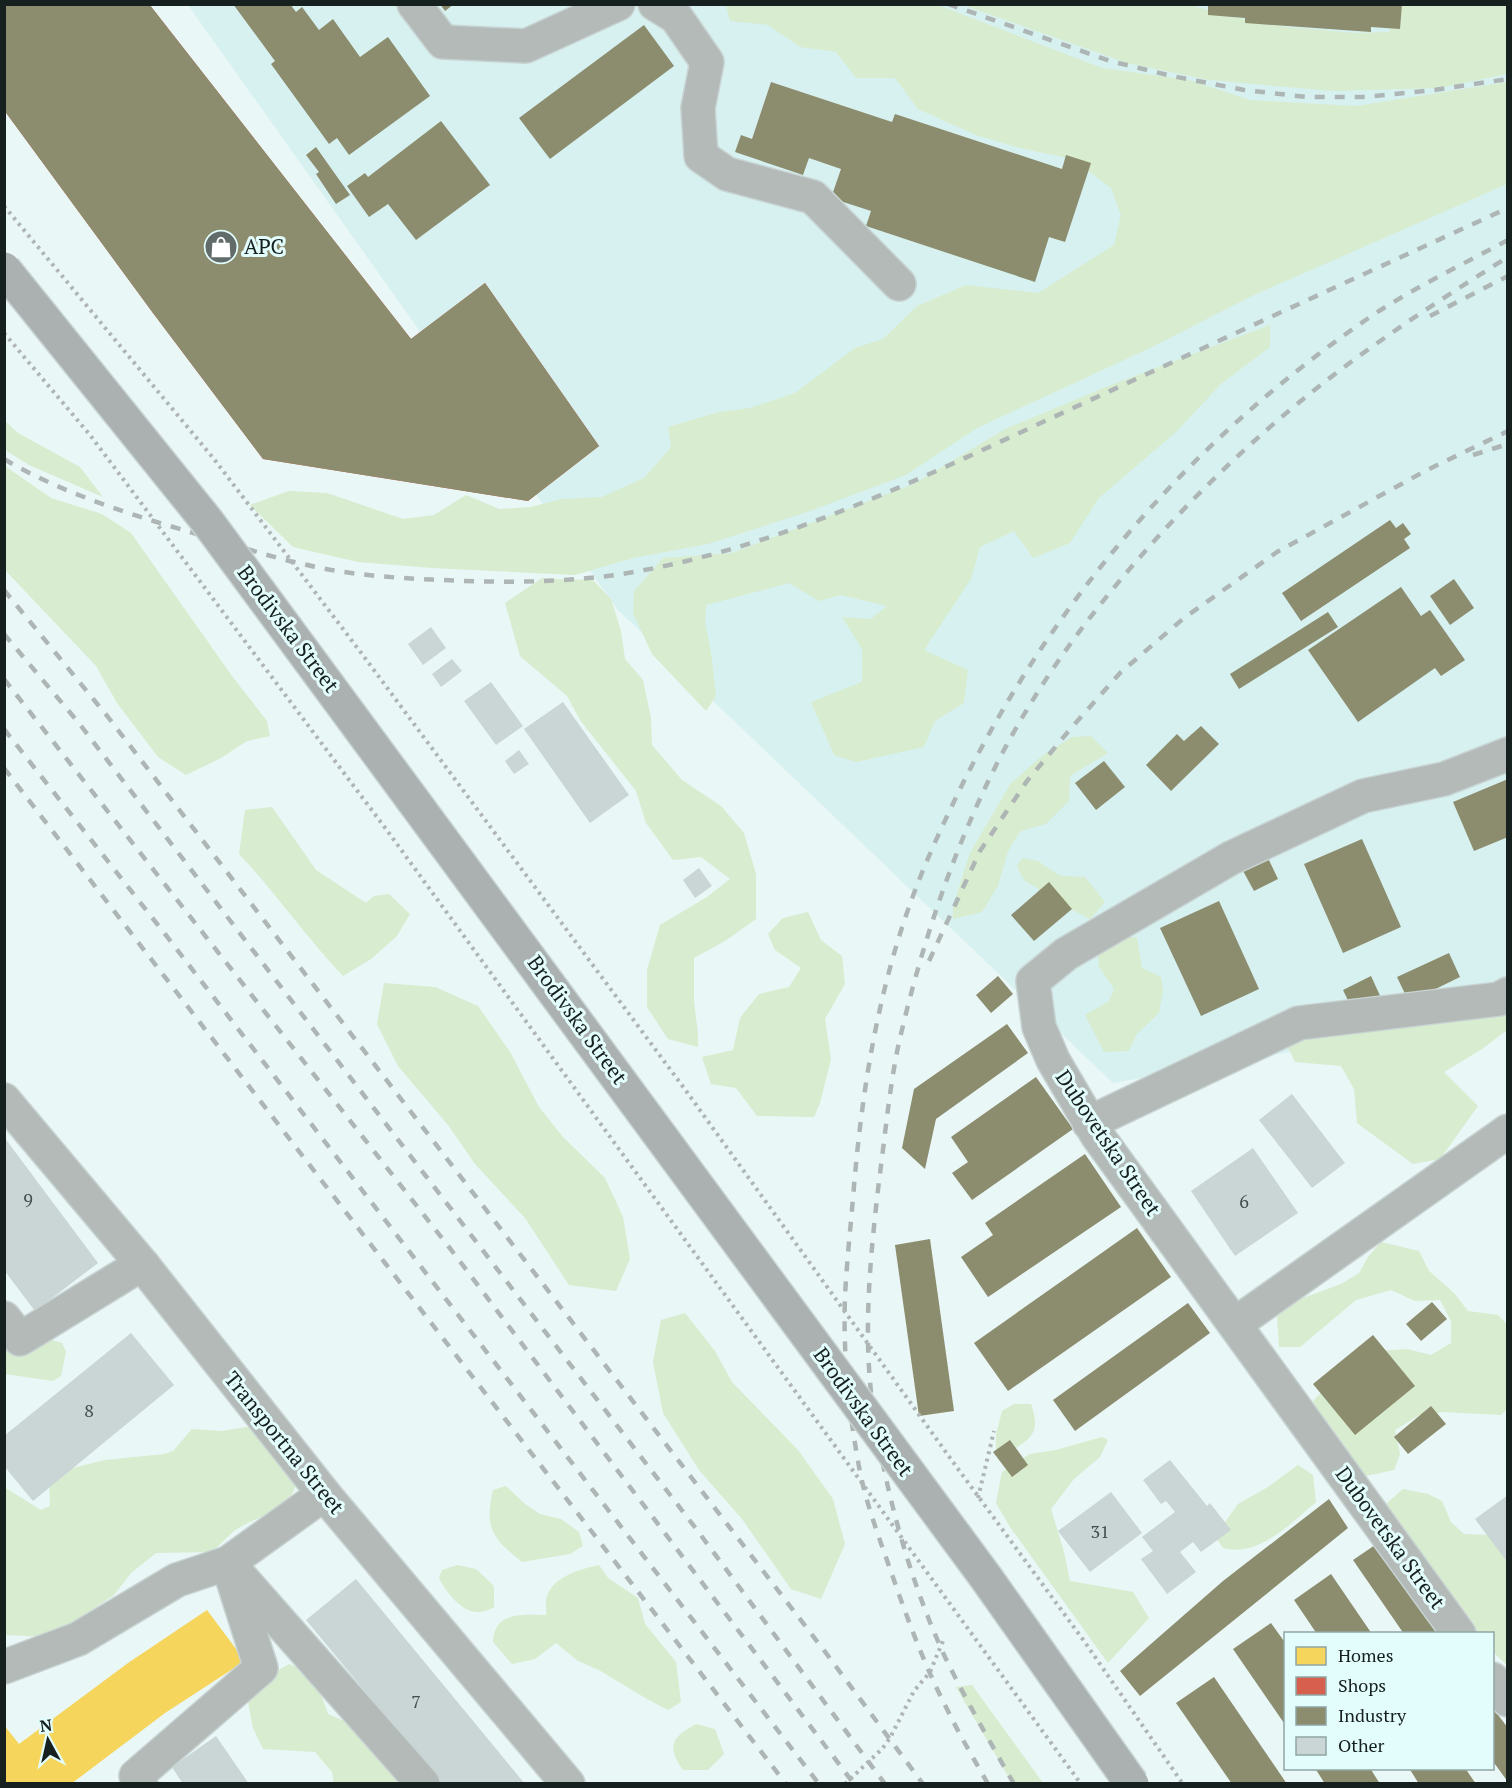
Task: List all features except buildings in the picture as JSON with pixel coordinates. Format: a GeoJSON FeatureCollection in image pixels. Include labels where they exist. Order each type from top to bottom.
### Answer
{"type":"FeatureCollection","features":[{"type":"Feature","properties":{"kind":"main road","name":"Brodivska Street"},"geometry":{"type":"LineString","coordinates":[[4,269],[207,521],[987,1579],[1132,1784]]}},
{"type":"Feature","properties":{"kind":"street"},"geometry":{"type":"LineString","coordinates":[[414,4],[443,42],[526,46],[618,4]]}},
{"type":"Feature","properties":{"kind":"street"},"geometry":{"type":"LineString","coordinates":[[655,4],[676,17],[707,62],[698,108],[701,156],[727,174],[813,197],[899,284]]}},
{"type":"Feature","properties":{"kind":"street","name":"Dubovetska Street"},"geometry":{"type":"LineString","coordinates":[[1458,1632],[1089,1123],[1053,1060],[1039,1027],[1033,981],[1066,954],[1231,858],[1363,796],[1444,779],[1508,754]]}},
{"type":"Feature","properties":{"kind":"street"},"geometry":{"type":"LineString","coordinates":[[1089,1123],[1299,1023],[1500,999],[1508,994]]}},
{"type":"Feature","properties":{"kind":"street","name":"Transportna Street"},"geometry":{"type":"LineString","coordinates":[[4,1100],[142,1264],[324,1494],[568,1784]]}},
{"type":"Feature","properties":{"kind":"street"},"geometry":{"type":"LineString","coordinates":[[1235,1324],[1508,1131]]}},
{"type":"Feature","properties":{"kind":"street"},"geometry":{"type":"LineString","coordinates":[[4,1318],[20,1339],[142,1264]]}},
{"type":"Feature","properties":{"kind":"street"},"geometry":{"type":"LineString","coordinates":[[5,1667],[78,1639],[177,1580],[228,1563],[324,1494]]}},
{"type":"Feature","properties":{"kind":"street"},"geometry":{"type":"LineString","coordinates":[[141,1784],[136,1776],[261,1668],[228,1563]]}},
{"type":"Feature","properties":{"kind":"street"},"geometry":{"type":"LineString","coordinates":[[228,1563],[423,1784]]}},
{"type":"Feature","properties":{"kind":"street"},"geometry":{"type":"LineString","coordinates":[[1494,1682],[1508,1700]]}},
{"type":"Feature","properties":{"kind":"path"},"geometry":{"type":"LineString","coordinates":[[4,206],[214,459],[365,657],[684,1088],[952,1462],[1084,1641],[1183,1784]]}},
{"type":"Feature","properties":{"kind":"path"},"geometry":{"type":"LineString","coordinates":[[4,333],[90,435],[386,829],[1081,1784]]}},
{"type":"Feature","properties":{"kind":"path"},"geometry":{"type":"LineString","coordinates":[[978,1498],[994,1431]]}},
{"type":"Feature","properties":{"kind":"path"},"geometry":{"type":"LineString","coordinates":[[845,1784],[882,1749],[890,1738],[914,1692],[930,1672],[943,1641]]}},
{"type":"Feature","properties":{"kind":"shaded area"},"geometry":{"type":"Polygon","coordinates":[[[188,5],[1507,5],[1507,1014],[1113,1083],[618,610],[188,5]]]}},
{"type":"Feature","properties":{"kind":"green space"},"geometry":{"type":"Polygon","coordinates":[[[726,5],[938,5],[1102,68],[1189,80],[1250,100],[1356,106],[1507,82],[1507,184],[1252,296],[1150,348],[977,428],[906,475],[810,511],[708,544],[633,558],[575,575],[358,562],[293,547],[250,505],[289,491],[327,493],[403,519],[434,515],[466,495],[499,509],[530,507],[562,499],[602,497],[644,478],[671,447],[668,427],[719,412],[750,408],[795,393],[855,348],[883,339],[917,306],[966,285],[1038,293],[1114,245],[1121,215],[1111,188],[1072,159],[1020,148],[976,135],[918,109],[895,78],[856,78],[836,52],[800,47],[768,25],[730,21],[726,5]]]}},
{"type":"Feature","properties":{"kind":"green space"},"geometry":{"type":"Polygon","coordinates":[[[963,5],[1190,5],[1234,17],[1288,27],[1355,33],[1389,32],[1401,5],[1507,5],[1507,74],[1440,88],[1333,91],[1209,80],[1127,63],[963,5]]]}},
{"type":"Feature","properties":{"kind":"green space"},"geometry":{"type":"Polygon","coordinates":[[[1270,325],[1270,347],[1221,384],[1176,432],[1099,498],[1070,543],[1033,558],[1014,531],[980,547],[971,579],[924,650],[968,670],[964,703],[935,721],[924,747],[856,762],[834,755],[811,702],[862,682],[862,649],[842,617],[871,619],[887,606],[841,595],[819,601],[789,583],[706,605],[705,623],[716,696],[706,711],[652,654],[633,613],[634,591],[663,558],[732,553],[914,484],[1005,429],[1106,387],[1270,325]]]}},
{"type":"Feature","properties":{"kind":"green space"},"geometry":{"type":"Polygon","coordinates":[[[5,421],[18,433],[80,467],[103,497],[29,465],[5,450],[5,421]]]}},
{"type":"Feature","properties":{"kind":"green space"},"geometry":{"type":"Polygon","coordinates":[[[5,466],[51,498],[102,514],[131,533],[232,676],[267,721],[270,736],[247,741],[221,758],[186,775],[158,757],[117,703],[96,666],[5,570],[5,466]]]}},
{"type":"Feature","properties":{"kind":"green space"},"geometry":{"type":"Polygon","coordinates":[[[542,578],[592,579],[611,599],[621,631],[625,659],[643,680],[651,718],[652,745],[682,780],[721,806],[744,833],[756,874],[756,919],[725,941],[694,958],[694,1001],[698,1047],[668,1039],[647,1007],[647,970],[660,925],[707,897],[730,879],[701,857],[673,860],[646,823],[636,791],[580,720],[567,696],[520,656],[505,603],[542,578]]]}},
{"type":"Feature","properties":{"kind":"green space"},"geometry":{"type":"Polygon","coordinates":[[[1091,736],[1108,753],[1070,776],[1069,801],[1046,824],[1021,831],[1008,851],[998,886],[982,912],[953,919],[953,906],[970,853],[1011,783],[1042,756],[1072,737],[1091,736]]]}},
{"type":"Feature","properties":{"kind":"green space"},"geometry":{"type":"Polygon","coordinates":[[[272,807],[316,870],[366,903],[374,896],[389,894],[410,914],[397,936],[371,959],[343,976],[239,854],[245,810],[272,807]]]}},
{"type":"Feature","properties":{"kind":"green space"},"geometry":{"type":"Polygon","coordinates":[[[1022,858],[1038,861],[1060,876],[1085,877],[1105,902],[1090,919],[1067,907],[1024,880],[1017,866],[1022,858]]]}},
{"type":"Feature","properties":{"kind":"green space"},"geometry":{"type":"Polygon","coordinates":[[[808,912],[821,940],[842,956],[845,984],[825,1019],[831,1059],[820,1103],[814,1117],[757,1116],[736,1088],[711,1084],[702,1057],[733,1050],[740,1018],[759,994],[789,987],[801,968],[775,950],[768,934],[783,918],[808,912]]]}},
{"type":"Feature","properties":{"kind":"green space"},"geometry":{"type":"Polygon","coordinates":[[[1110,934],[1137,938],[1142,968],[1161,977],[1163,991],[1159,1013],[1136,1035],[1129,1051],[1104,1052],[1085,1015],[1109,1001],[1114,989],[1099,967],[1097,943],[1110,934]]]}},
{"type":"Feature","properties":{"kind":"green space"},"geometry":{"type":"Polygon","coordinates":[[[384,983],[435,987],[478,1006],[510,1052],[539,1107],[563,1137],[605,1178],[623,1217],[630,1259],[616,1291],[569,1285],[525,1218],[475,1164],[448,1125],[398,1066],[377,1024],[384,983]]]}},
{"type":"Feature","properties":{"kind":"green space"},"geometry":{"type":"Polygon","coordinates":[[[1507,995],[1507,1030],[1482,1049],[1444,1072],[1478,1106],[1440,1159],[1413,1164],[1357,1123],[1354,1089],[1341,1066],[1295,1062],[1278,1027],[1507,995]]]}},
{"type":"Feature","properties":{"kind":"green space"},"geometry":{"type":"Polygon","coordinates":[[[1381,1242],[1419,1251],[1429,1271],[1454,1293],[1468,1311],[1498,1315],[1507,1324],[1507,1409],[1501,1415],[1443,1412],[1418,1416],[1395,1430],[1400,1454],[1394,1470],[1356,1478],[1343,1455],[1335,1434],[1320,1416],[1313,1401],[1329,1385],[1380,1351],[1407,1349],[1431,1355],[1451,1343],[1451,1321],[1440,1300],[1415,1301],[1391,1290],[1356,1300],[1300,1347],[1279,1347],[1277,1316],[1295,1301],[1341,1284],[1359,1273],[1368,1257],[1381,1242]]]}},
{"type":"Feature","properties":{"kind":"green space"},"geometry":{"type":"Polygon","coordinates":[[[4,1308],[35,1335],[62,1343],[66,1352],[61,1376],[53,1381],[5,1374],[4,1308]]]}},
{"type":"Feature","properties":{"kind":"green space"},"geometry":{"type":"Polygon","coordinates":[[[685,1313],[715,1351],[732,1382],[798,1450],[833,1499],[845,1544],[821,1599],[791,1589],[742,1519],[699,1470],[663,1413],[653,1362],[661,1320],[685,1313]]]}},
{"type":"Feature","properties":{"kind":"green space"},"geometry":{"type":"Polygon","coordinates":[[[1014,1404],[1031,1404],[1035,1422],[1032,1434],[1024,1443],[1009,1453],[996,1450],[996,1435],[1002,1411],[1014,1404]]]}},
{"type":"Feature","properties":{"kind":"green space"},"geometry":{"type":"Polygon","coordinates":[[[253,1426],[262,1442],[299,1475],[289,1499],[283,1506],[240,1527],[212,1552],[156,1553],[131,1573],[114,1595],[51,1637],[5,1635],[4,1487],[41,1510],[50,1506],[49,1479],[56,1472],[105,1460],[164,1454],[173,1451],[192,1429],[222,1431],[253,1426]]]}},
{"type":"Feature","properties":{"kind":"green space"},"geometry":{"type":"Polygon","coordinates":[[[1102,1437],[1108,1440],[1100,1457],[1074,1479],[1051,1509],[1070,1581],[1133,1592],[1149,1618],[1108,1663],[1010,1527],[996,1503],[1002,1472],[1030,1454],[1056,1450],[1102,1437]]]}},
{"type":"Feature","properties":{"kind":"green space"},"geometry":{"type":"Polygon","coordinates":[[[1298,1465],[1313,1475],[1316,1502],[1285,1529],[1261,1543],[1236,1550],[1223,1548],[1215,1536],[1238,1504],[1268,1487],[1298,1465]]]}},
{"type":"Feature","properties":{"kind":"green space"},"geometry":{"type":"Polygon","coordinates":[[[506,1486],[525,1504],[540,1514],[561,1519],[579,1532],[583,1546],[570,1554],[522,1562],[498,1539],[491,1523],[490,1503],[493,1490],[506,1486]]]}},
{"type":"Feature","properties":{"kind":"green space"},"geometry":{"type":"Polygon","coordinates":[[[1403,1489],[1428,1494],[1442,1501],[1451,1522],[1464,1534],[1489,1535],[1507,1550],[1507,1665],[1494,1653],[1494,1632],[1477,1632],[1473,1622],[1438,1594],[1402,1538],[1386,1504],[1403,1489]]]}},
{"type":"Feature","properties":{"kind":"green space"},"geometry":{"type":"Polygon","coordinates":[[[457,1565],[476,1569],[494,1586],[494,1607],[483,1612],[473,1611],[461,1605],[450,1595],[439,1578],[442,1570],[457,1565]]]}},
{"type":"Feature","properties":{"kind":"green space"},"geometry":{"type":"Polygon","coordinates":[[[599,1565],[608,1578],[638,1598],[645,1624],[676,1662],[681,1702],[668,1710],[599,1670],[578,1661],[556,1643],[535,1659],[512,1664],[493,1642],[495,1632],[504,1620],[520,1615],[546,1615],[547,1596],[556,1583],[576,1571],[599,1565]]]}},
{"type":"Feature","properties":{"kind":"green space"},"geometry":{"type":"Polygon","coordinates":[[[289,1664],[314,1675],[328,1714],[372,1733],[412,1783],[334,1783],[332,1772],[315,1752],[263,1749],[253,1728],[248,1702],[262,1680],[289,1664]]]}},
{"type":"Feature","properties":{"kind":"green space"},"geometry":{"type":"Polygon","coordinates":[[[972,1685],[1043,1783],[1012,1783],[956,1687],[972,1685]]]}},
{"type":"Feature","properties":{"kind":"green space"},"geometry":{"type":"Polygon","coordinates":[[[696,1724],[715,1729],[724,1754],[708,1770],[683,1770],[674,1755],[674,1743],[681,1733],[696,1724]]]}},
{"type":"Feature","properties":{"kind":"railway"},"geometry":{"type":"LineString","coordinates":[[948,4],[1110,61],[1244,90],[1307,97],[1365,97],[1508,79]]}},
{"type":"Feature","properties":{"kind":"railway"},"geometry":{"type":"LineString","coordinates":[[4,459],[53,484],[134,515],[288,561],[334,570],[388,577],[490,582],[562,580],[634,572],[751,543],[865,502],[1508,208]]}},
{"type":"Feature","properties":{"kind":"railway"},"geometry":{"type":"LineString","coordinates":[[988,1784],[931,1676],[880,1540],[861,1474],[851,1420],[847,1379],[845,1296],[861,1115],[888,975],[909,907],[949,812],[1002,711],[1045,643],[1091,580],[1141,519],[1195,462],[1252,408],[1314,358],[1395,301],[1508,240]]}},
{"type":"Feature","properties":{"kind":"railway"},"geometry":{"type":"LineString","coordinates":[[1014,1784],[953,1673],[921,1599],[893,1508],[879,1446],[870,1386],[868,1356],[870,1269],[890,1097],[898,1047],[935,914],[968,826],[1008,742],[1066,650],[1133,565],[1223,470],[1296,405],[1390,334],[1508,257]]}},
{"type":"Feature","properties":{"kind":"railway"},"geometry":{"type":"LineString","coordinates":[[1430,316],[1508,276]]}},
{"type":"Feature","properties":{"kind":"railway"},"geometry":{"type":"LineString","coordinates":[[929,961],[980,851],[1027,781],[1121,672],[1184,618],[1277,552],[1427,470],[1508,431]]}},
{"type":"Feature","properties":{"kind":"railway"},"geometry":{"type":"LineString","coordinates":[[1473,455],[1508,444]]}},
{"type":"Feature","properties":{"kind":"railway"},"geometry":{"type":"LineString","coordinates":[[4,590],[108,717],[826,1653],[923,1784]]}},
{"type":"Feature","properties":{"kind":"railway"},"geometry":{"type":"LineString","coordinates":[[4,634],[78,722],[697,1530],[885,1784]]}},
{"type":"Feature","properties":{"kind":"railway"},"geometry":{"type":"LineString","coordinates":[[4,679],[449,1247],[854,1784]]}},
{"type":"Feature","properties":{"kind":"railway"},"geometry":{"type":"LineString","coordinates":[[4,729],[165,934],[819,1784]]}},
{"type":"Feature","properties":{"kind":"railway"},"geometry":{"type":"LineString","coordinates":[[4,768],[786,1784]]}},
{"type":"Feature","properties":{"kind":"place","name":"АРС"},"geometry":{"type":"Point","coordinates":[221,247]}}]}
